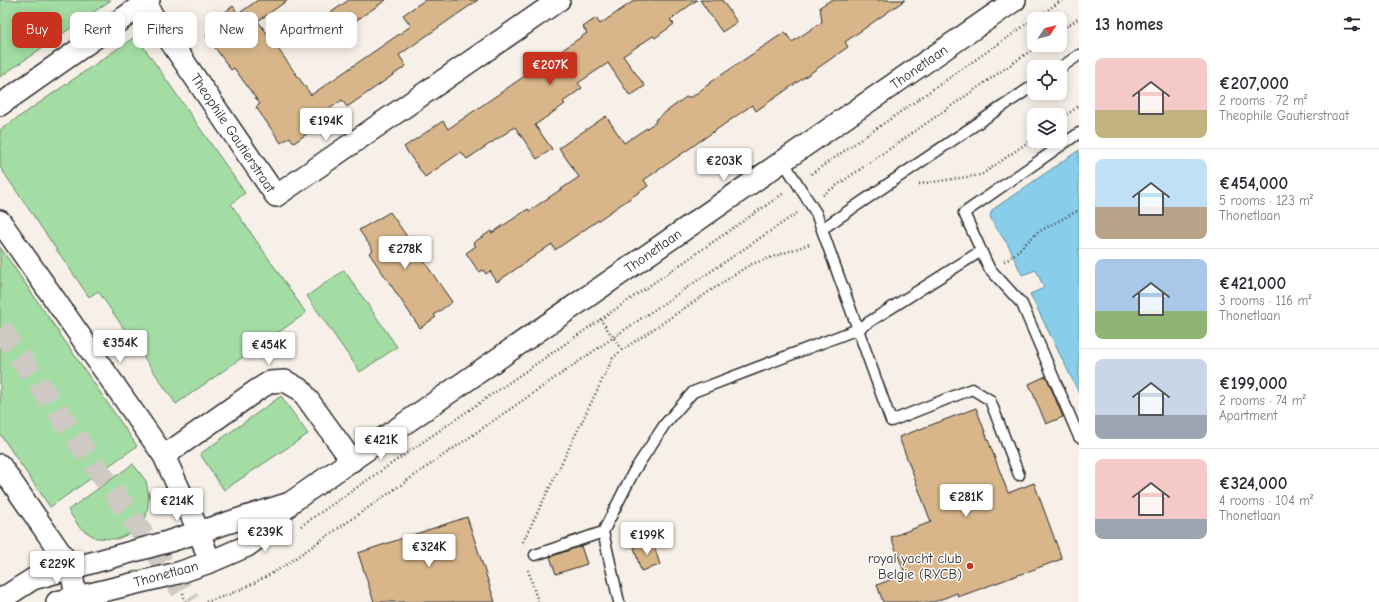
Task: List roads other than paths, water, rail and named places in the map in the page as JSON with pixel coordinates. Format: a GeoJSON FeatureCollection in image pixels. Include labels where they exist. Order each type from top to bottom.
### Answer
{"type":"FeatureCollection","features":[{"type":"Feature","properties":{"kind":"street","name":"Theophile Gautierstraat"},"geometry":{"type":"LineString","coordinates":[[147,2],[276,196],[559,0]]}},
{"type":"Feature","properties":{"kind":"street","name":"Thonetlaan"},"geometry":{"type":"LineString","coordinates":[[71,568],[66,600],[178,573],[210,562],[247,546],[262,535],[290,503],[1015,0]]}},
{"type":"Feature","properties":{"kind":"street"},"geometry":{"type":"LineString","coordinates":[[0,105],[147,2]]}},
{"type":"Feature","properties":{"kind":"street"},"geometry":{"type":"LineString","coordinates":[[0,221],[164,456],[199,532]]}},
{"type":"Feature","properties":{"kind":"street"},"geometry":{"type":"LineString","coordinates":[[164,456],[270,382],[286,381],[301,390],[352,461]]}},
{"type":"Feature","properties":{"kind":"street"},"geometry":{"type":"LineString","coordinates":[[0,465],[71,568]]}},
{"type":"Feature","properties":{"kind":"street","name":"Thonetlaan"},"geometry":{"type":"LineString","coordinates":[[0,600],[33,579],[167,542],[290,503]]}},
{"type":"Feature","properties":{"kind":"street","name":"Thonetlaan"},"geometry":{"type":"LineString","coordinates":[[199,532],[210,562]]}},
{"type":"Feature","properties":{"kind":"lane"},"geometry":{"type":"LineString","coordinates":[[1067,63],[1079,55]]}},
{"type":"Feature","properties":{"kind":"lane"},"geometry":{"type":"LineString","coordinates":[[823,234],[1027,91]]}},
{"type":"Feature","properties":{"kind":"lane"},"geometry":{"type":"LineString","coordinates":[[1079,133],[964,213],[989,268],[1022,304],[1079,437]]}},
{"type":"Feature","properties":{"kind":"lane"},"geometry":{"type":"LineString","coordinates":[[783,161],[816,213],[891,421],[972,389],[990,400],[1019,475]]}},
{"type":"Feature","properties":{"kind":"lane"},"geometry":{"type":"LineString","coordinates":[[619,602],[603,532],[634,471],[666,424],[693,392],[858,329],[981,251]]}},
{"type":"Feature","properties":{"kind":"lane"},"geometry":{"type":"LineString","coordinates":[[535,555],[603,532]]}},
{"type":"Feature","properties":{"kind":"water"},"geometry":{"type":"Polygon","coordinates":[[[1079,150],[1079,393],[1030,294],[1044,288],[1036,270],[1022,275],[1008,245],[990,216],[992,210],[1079,150]]]}},
{"type":"Feature","properties":{"kind":"tunnel"},"geometry":{"type":"LineString","coordinates":[[0,328],[190,602]]}},
{"type":"Feature","properties":{"kind":"place","name":"royal yacht club Belgie (RYCB)"},"geometry":{"type":"Point","coordinates":[970,566]}}]}
